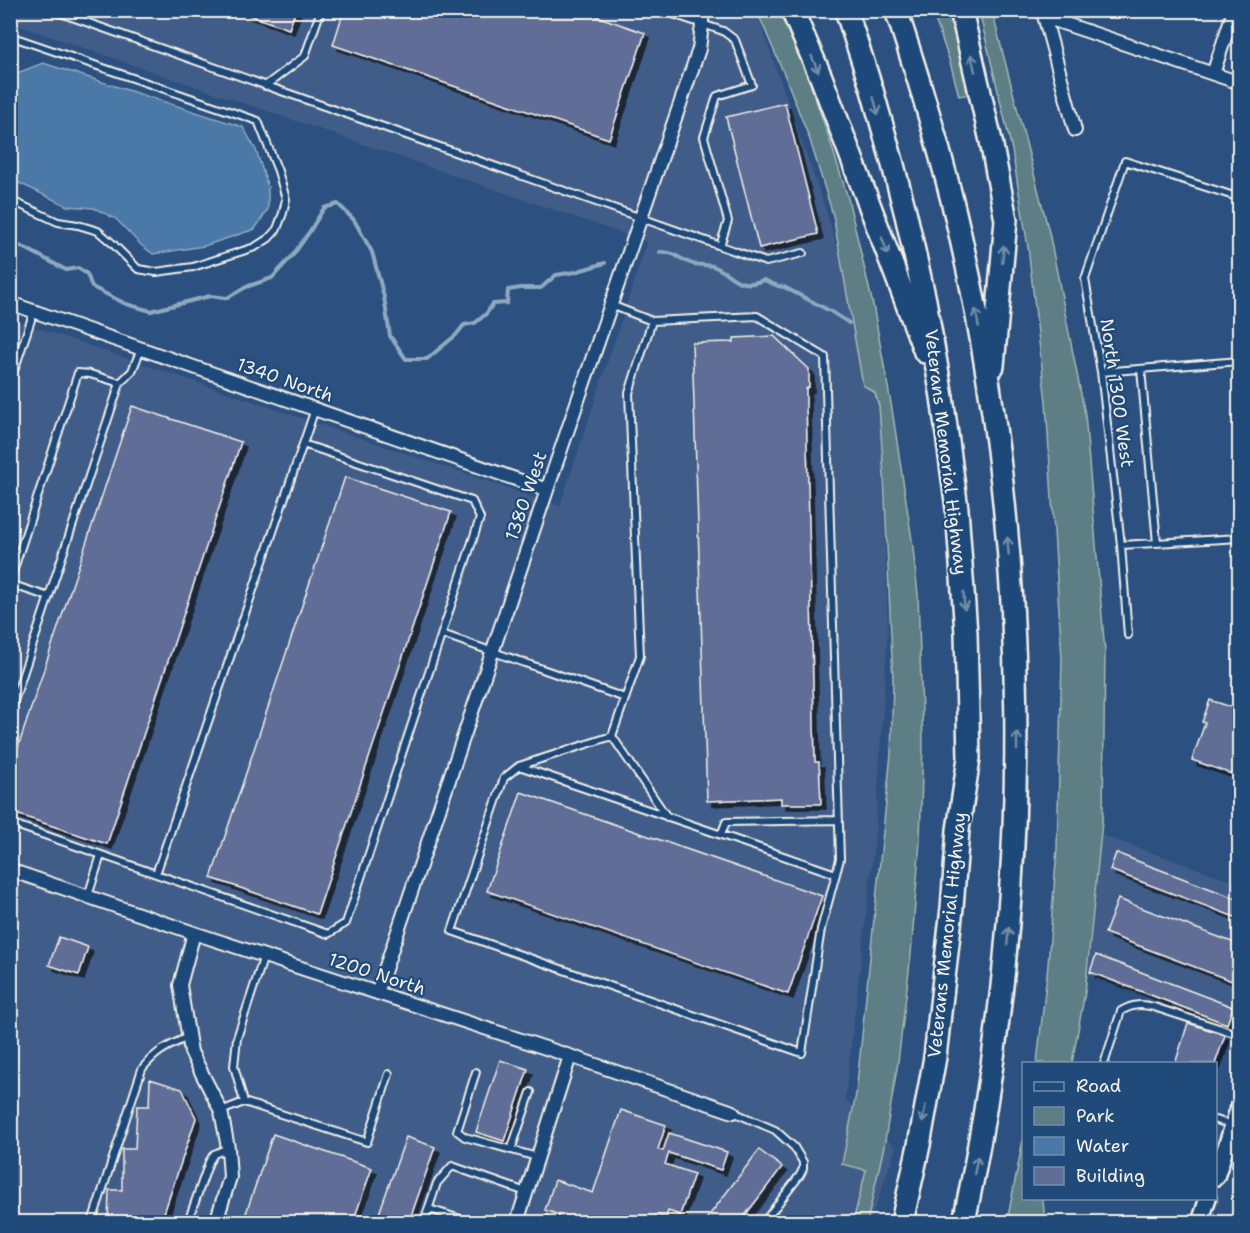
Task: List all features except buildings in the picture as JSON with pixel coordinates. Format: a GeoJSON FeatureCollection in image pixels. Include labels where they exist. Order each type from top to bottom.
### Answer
{"type":"FeatureCollection","features":[{"type":"Feature","properties":{"kind":"highway"},"geometry":{"type":"LineString","coordinates":[[792,10],[821,77],[942,397]]}},
{"type":"Feature","properties":{"kind":"highway","name":"Veterans Memorial Highway"},"geometry":{"type":"LineString","coordinates":[[846,10],[872,90],[926,300],[942,397],[957,509],[963,576],[969,758],[958,830],[952,908],[935,1057],[902,1222]]}},
{"type":"Feature","properties":{"kind":"highway"},"geometry":{"type":"LineString","coordinates":[[896,10],[930,118],[952,199],[975,309],[1003,489],[1014,615],[1017,704],[1012,892],[1001,1006],[985,1118],[964,1222]]}},
{"type":"Feature","properties":{"kind":"highway"},"geometry":{"type":"LineString","coordinates":[[961,10],[992,141],[1006,220],[990,396]]}},
{"type":"Feature","properties":{"kind":"street","name":"1380 West"},"geometry":{"type":"LineString","coordinates":[[377,993],[699,49],[702,10]]}},
{"type":"Feature","properties":{"kind":"street"},"geometry":{"type":"LineString","coordinates":[[1213,74],[1234,10]]}},
{"type":"Feature","properties":{"kind":"street"},"geometry":{"type":"LineString","coordinates":[[1044,14],[1239,83]]}},
{"type":"Feature","properties":{"kind":"street"},"geometry":{"type":"LineString","coordinates":[[1044,14],[1076,130]]}},
{"type":"Feature","properties":{"kind":"street","name":"1340 North"},"geometry":{"type":"LineString","coordinates":[[10,303],[547,490]]}},
{"type":"Feature","properties":{"kind":"street","name":"1200 North"},"geometry":{"type":"LineString","coordinates":[[10,870],[733,1112]]}},
{"type":"Feature","properties":{"kind":"street"},"geometry":{"type":"LineString","coordinates":[[194,933],[180,985],[191,1052],[221,1111],[228,1148],[230,1177],[216,1222]]}},
{"type":"Feature","properties":{"kind":"street"},"geometry":{"type":"LineString","coordinates":[[517,1222],[570,1056]]}},
{"type":"Feature","properties":{"kind":"street"},"geometry":{"type":"LineString","coordinates":[[1217,1171],[1239,1104]]}},
{"type":"Feature","properties":{"kind":"street"},"geometry":{"type":"LineString","coordinates":[[1200,1222],[1207,1200]]}},
{"type":"Feature","properties":{"kind":"lane"},"geometry":{"type":"LineString","coordinates":[[52,10],[766,262],[802,253]]}},
{"type":"Feature","properties":{"kind":"lane"},"geometry":{"type":"LineString","coordinates":[[265,86],[305,56],[321,10]]}},
{"type":"Feature","properties":{"kind":"lane"},"geometry":{"type":"LineString","coordinates":[[662,10],[723,31],[735,40],[752,85],[717,96],[704,137],[728,221],[720,246]]}},
{"type":"Feature","properties":{"kind":"lane"},"geometry":{"type":"LineString","coordinates":[[10,200],[58,222],[98,231],[138,269],[156,272],[193,267],[255,247],[278,229],[286,199],[278,171],[258,121],[11,38]]}},
{"type":"Feature","properties":{"kind":"lane","name":"North 1300 West"},"geometry":{"type":"LineString","coordinates":[[1128,635],[1121,545],[1101,372],[1085,279],[1125,160],[1239,198]]}},
{"type":"Feature","properties":{"kind":"lane"},"geometry":{"type":"LineString","coordinates":[[611,305],[652,321],[757,316],[825,357],[840,859],[821,929],[802,1053],[452,931],[504,778],[519,766],[612,736]]}},
{"type":"Feature","properties":{"kind":"lane"},"geometry":{"type":"LineString","coordinates":[[10,383],[34,311]]}},
{"type":"Feature","properties":{"kind":"lane"},"geometry":{"type":"LineString","coordinates":[[612,736],[640,656],[629,393],[652,321]]}},
{"type":"Feature","properties":{"kind":"lane"},"geometry":{"type":"LineString","coordinates":[[10,713],[120,383],[132,371],[141,349]]}},
{"type":"Feature","properties":{"kind":"lane"},"geometry":{"type":"LineString","coordinates":[[1101,372],[1239,361]]}},
{"type":"Feature","properties":{"kind":"lane"},"geometry":{"type":"LineString","coordinates":[[1141,369],[1157,543]]}},
{"type":"Feature","properties":{"kind":"lane"},"geometry":{"type":"LineString","coordinates":[[49,597],[10,582],[78,373],[90,374],[120,383]]}},
{"type":"Feature","properties":{"kind":"lane"},"geometry":{"type":"LineString","coordinates":[[156,874],[315,409]]}},
{"type":"Feature","properties":{"kind":"lane"},"geometry":{"type":"LineString","coordinates":[[10,823],[327,934],[346,923],[480,518],[472,501],[303,444]]}},
{"type":"Feature","properties":{"kind":"lane"},"geometry":{"type":"LineString","coordinates":[[1121,545],[1239,538]]}},
{"type":"Feature","properties":{"kind":"lane"},"geometry":{"type":"LineString","coordinates":[[442,634],[625,698]]}},
{"type":"Feature","properties":{"kind":"lane"},"geometry":{"type":"LineString","coordinates":[[612,736],[667,817]]}},
{"type":"Feature","properties":{"kind":"lane"},"geometry":{"type":"LineString","coordinates":[[519,766],[836,874]]}},
{"type":"Feature","properties":{"kind":"lane"},"geometry":{"type":"LineString","coordinates":[[721,835],[726,822],[839,820]]}},
{"type":"Feature","properties":{"kind":"lane"},"geometry":{"type":"LineString","coordinates":[[88,897],[101,855]]}},
{"type":"Feature","properties":{"kind":"lane"},"geometry":{"type":"LineString","coordinates":[[244,1102],[234,1066],[237,1038],[264,956]]}},
{"type":"Feature","properties":{"kind":"lane"},"geometry":{"type":"LineString","coordinates":[[1105,1062],[1121,1011],[1129,1006],[1140,1004],[1154,1007],[1239,1035]]}},
{"type":"Feature","properties":{"kind":"lane"},"geometry":{"type":"LineString","coordinates":[[92,1222],[142,1069],[151,1058],[165,1048],[189,1037]]}},
{"type":"Feature","properties":{"kind":"lane"},"geometry":{"type":"LineString","coordinates":[[476,1072],[457,1131],[465,1137],[538,1157]]}},
{"type":"Feature","properties":{"kind":"lane"},"geometry":{"type":"LineString","coordinates":[[221,1111],[244,1102],[367,1142],[389,1074]]}},
{"type":"Feature","properties":{"kind":"lane"},"geometry":{"type":"LineString","coordinates":[[512,1150],[531,1092]]}},
{"type":"Feature","properties":{"kind":"lane"},"geometry":{"type":"LineString","coordinates":[[733,1112],[774,1130],[794,1147],[803,1162],[800,1176],[764,1222]]}},
{"type":"Feature","properties":{"kind":"lane"},"geometry":{"type":"LineString","coordinates":[[1217,1121],[1232,1125]]}},
{"type":"Feature","properties":{"kind":"lane"},"geometry":{"type":"LineString","coordinates":[[188,1222],[208,1162],[214,1154],[228,1148]]}},
{"type":"Feature","properties":{"kind":"lane"},"geometry":{"type":"LineString","coordinates":[[424,1222],[437,1183],[452,1166],[527,1192]]}},
{"type":"Feature","properties":{"kind":"lane"},"geometry":{"type":"LineString","coordinates":[[429,1209],[470,1222]]}},
{"type":"Feature","properties":{"kind":"shaded area"},"geometry":{"type":"Polygon","coordinates":[[[11,10],[756,11],[828,216],[880,407],[888,629],[875,837],[845,1099],[896,1148],[870,1222],[11,1222],[11,319],[560,506],[647,242],[11,23],[11,10]]]}},
{"type":"Feature","properties":{"kind":"shaded area"},"geometry":{"type":"Polygon","coordinates":[[[1101,835],[1239,883],[1239,1035],[1088,975],[1101,835]]]}},
{"type":"Feature","properties":{"kind":"green space"},"geometry":{"type":"Polygon","coordinates":[[[757,11],[779,11],[782,17],[809,80],[848,198],[873,305],[892,409],[918,594],[923,744],[920,841],[911,954],[898,1062],[884,1146],[867,1222],[853,1222],[866,1170],[842,1164],[856,1094],[891,754],[893,681],[879,406],[875,393],[863,385],[833,215],[810,140],[757,11]]]}},
{"type":"Feature","properties":{"kind":"green space"},"geometry":{"type":"Polygon","coordinates":[[[932,11],[949,11],[970,94],[959,96],[932,11]]]}},
{"type":"Feature","properties":{"kind":"green space"},"geometry":{"type":"Polygon","coordinates":[[[979,11],[992,11],[1049,232],[1085,414],[1105,652],[1103,812],[1085,992],[1072,1062],[1037,1062],[1048,965],[1057,849],[1062,659],[1046,402],[1028,247],[1012,150],[979,11]]]}},
{"type":"Feature","properties":{"kind":"green space"},"geometry":{"type":"Polygon","coordinates":[[[1022,1145],[1022,1200],[1044,1200],[1045,1222],[1007,1222],[1022,1145]]]}},
{"type":"Feature","properties":{"kind":"water"},"geometry":{"type":"Polygon","coordinates":[[[43,63],[243,127],[256,150],[268,187],[268,209],[255,229],[204,246],[153,254],[116,219],[94,208],[67,206],[11,179],[10,82],[12,75],[43,63]]]}},
{"type":"Feature","properties":{"kind":"waterway"},"geometry":{"type":"LineString","coordinates":[[10,243],[27,249],[66,270],[78,268],[87,274],[92,287],[126,304],[151,311],[210,296],[227,298],[246,287],[272,278],[293,255],[324,208],[338,204],[354,220],[372,252],[384,297],[390,336],[406,359],[427,359],[456,335],[464,325],[475,323],[486,314],[493,304],[507,303],[508,290],[541,288],[556,275],[605,263]]}},
{"type":"Feature","properties":{"kind":"waterway"},"geometry":{"type":"LineString","coordinates":[[660,252],[673,254],[693,264],[713,266],[741,282],[755,283],[764,280],[784,287],[849,323]]}}]}
